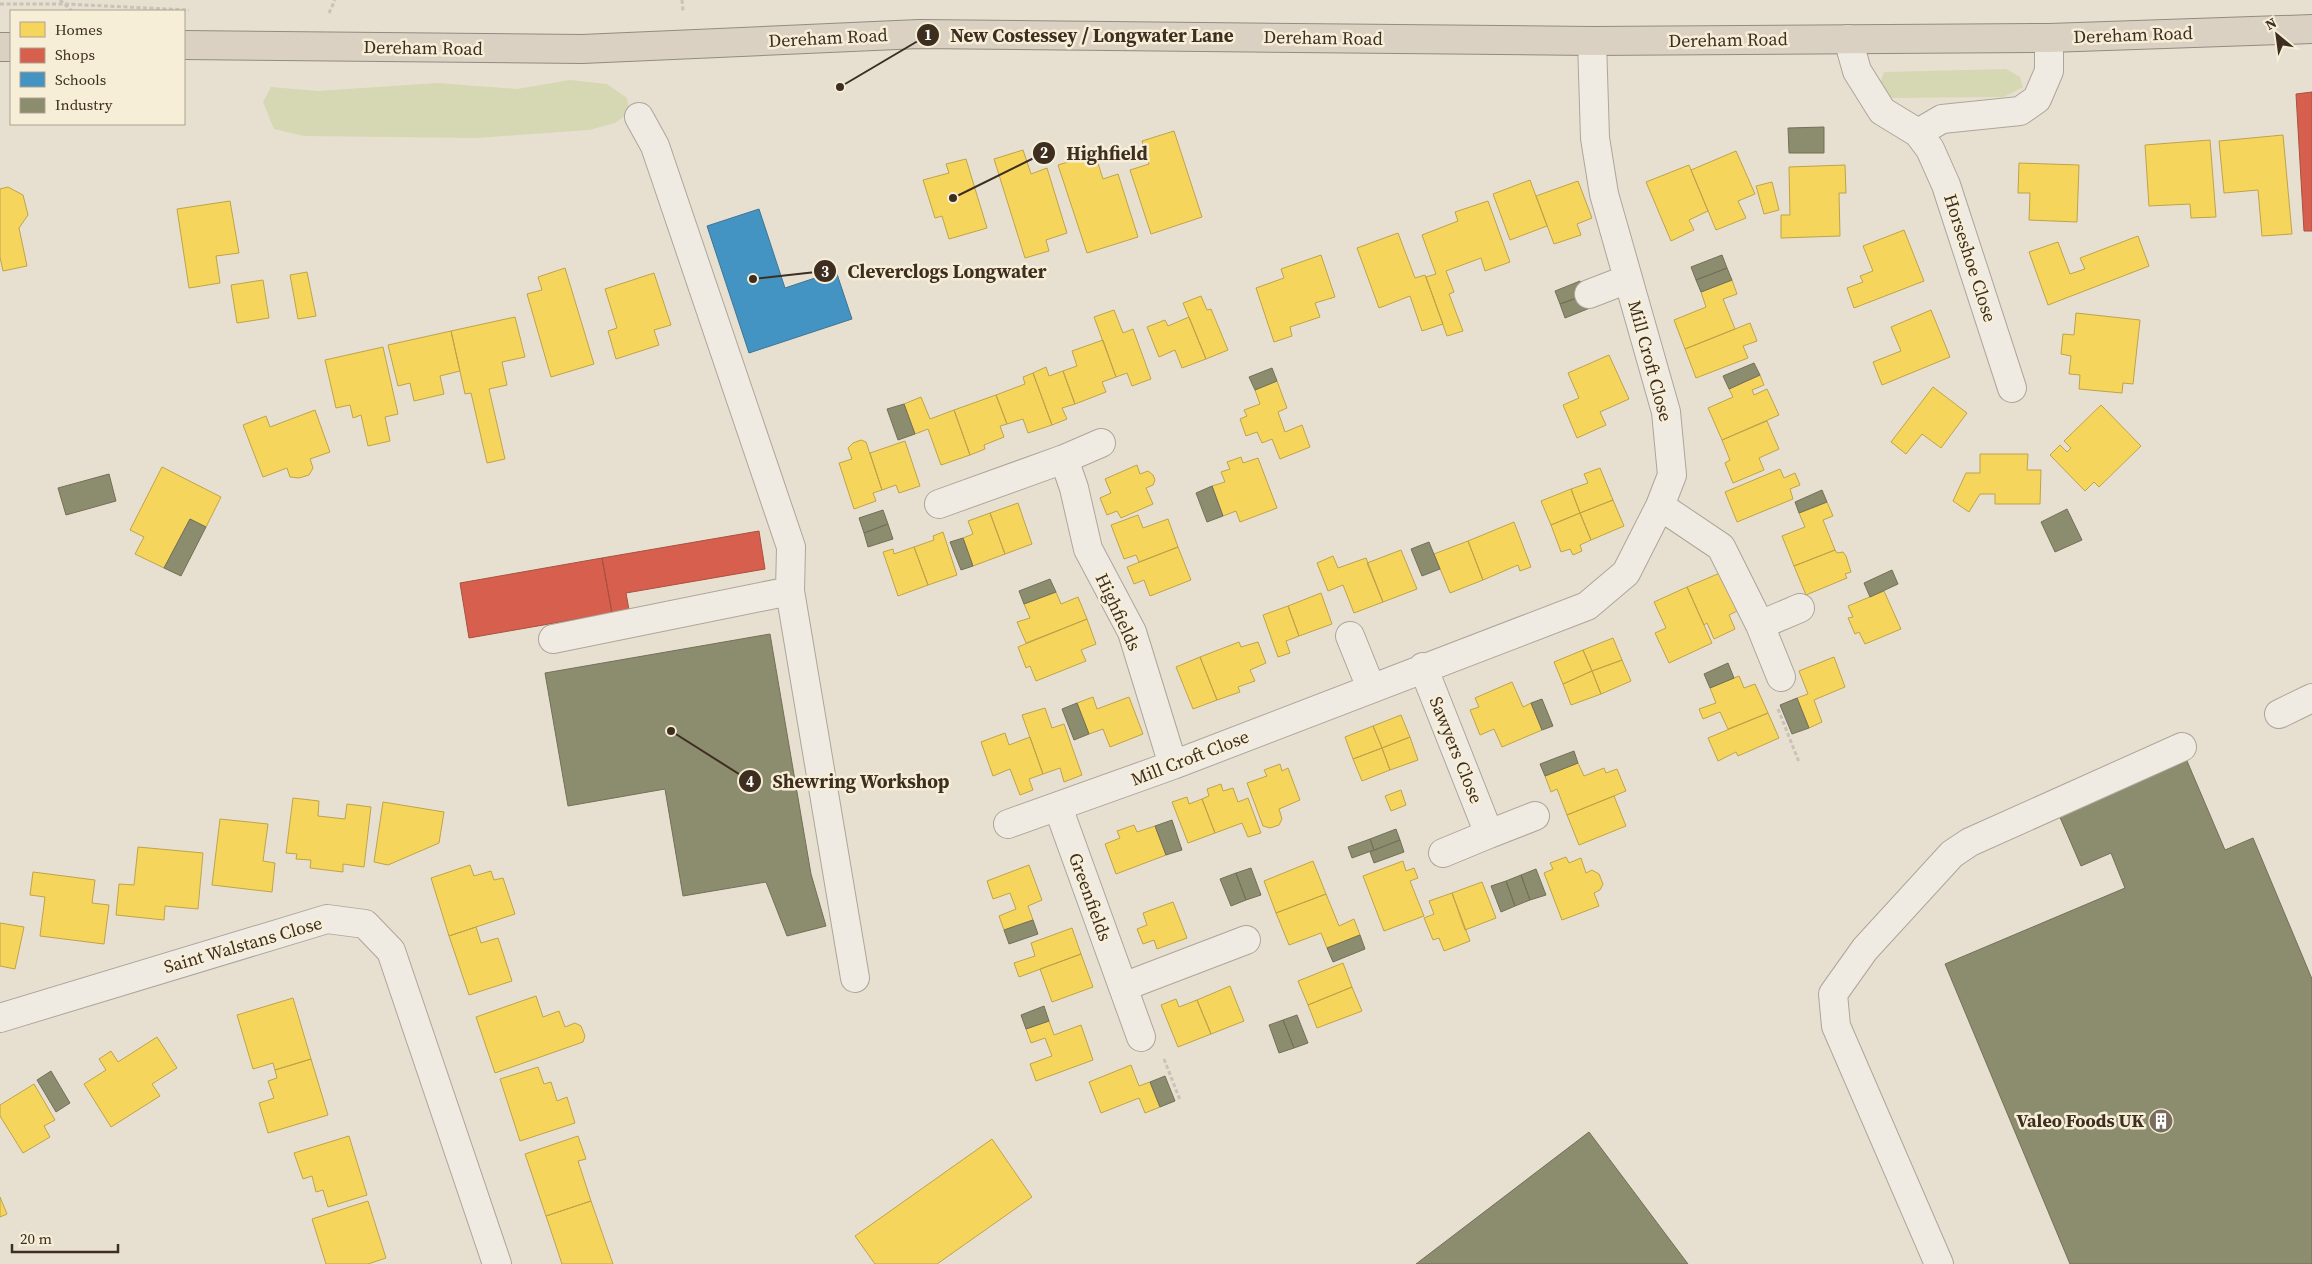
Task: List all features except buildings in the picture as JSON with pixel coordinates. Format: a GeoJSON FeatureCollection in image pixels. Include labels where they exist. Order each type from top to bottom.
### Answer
{"type":"FeatureCollection","features":[{"type":"Feature","properties":{"kind":"highway","name":"Dereham Road"},"geometry":{"type":"LineString","coordinates":[[185,45],[582,49],[919,34],[1592,41],[2049,38],[2312,29]]}},
{"type":"Feature","properties":{"kind":"street","name":"Horseshoe Close"},"geometry":{"type":"LineString","coordinates":[[1848,38],[1857,71],[1882,111],[1918,133],[1930,149],[1946,185],[2012,388]]}},
{"type":"Feature","properties":{"kind":"street"},"geometry":{"type":"LineString","coordinates":[[1918,133],[1942,119],[2020,110],[2037,99],[2049,71],[2049,38]]}},
{"type":"Feature","properties":{"kind":"street","name":"Mill Croft Close"},"geometry":{"type":"LineString","coordinates":[[1008,824],[1173,764],[1587,606],[1626,573],[1660,506],[1672,475],[1666,412],[1604,194],[1598,156],[1591,68],[1592,41]]}},
{"type":"Feature","properties":{"kind":"street"},"geometry":{"type":"LineString","coordinates":[[639,117],[655,146],[791,547],[790,591],[856,978]]}},
{"type":"Feature","properties":{"kind":"street"},"geometry":{"type":"LineString","coordinates":[[1589,294],[1628,279]]}},
{"type":"Feature","properties":{"kind":"street"},"geometry":{"type":"LineString","coordinates":[[939,504],[1101,444]]}},
{"type":"Feature","properties":{"kind":"street","name":"Highfields"},"geometry":{"type":"LineString","coordinates":[[1064,459],[1074,488],[1088,549],[1132,632],[1173,764]]}},
{"type":"Feature","properties":{"kind":"street"},"geometry":{"type":"LineString","coordinates":[[1660,506],[1721,547],[1760,625],[1781,677]]}},
{"type":"Feature","properties":{"kind":"street"},"geometry":{"type":"LineString","coordinates":[[554,639],[790,591]]}},
{"type":"Feature","properties":{"kind":"street"},"geometry":{"type":"LineString","coordinates":[[1760,625],[1800,608]]}},
{"type":"Feature","properties":{"kind":"street"},"geometry":{"type":"LineString","coordinates":[[1350,636],[1371,688]]}},
{"type":"Feature","properties":{"kind":"street","name":"Sawyers Close"},"geometry":{"type":"LineString","coordinates":[[1423,667],[1489,834]]}},
{"type":"Feature","properties":{"kind":"street"},"geometry":{"type":"LineString","coordinates":[[2278,714],[2312,698]]}},
{"type":"Feature","properties":{"kind":"street"},"geometry":{"type":"LineString","coordinates":[[1939,1264],[1836,1026],[1833,994],[1865,949],[1952,854],[1970,842],[2182,747]]}},
{"type":"Feature","properties":{"kind":"street","name":"Greenfields"},"geometry":{"type":"LineString","coordinates":[[1058,807],[1141,1037]]}},
{"type":"Feature","properties":{"kind":"street"},"geometry":{"type":"LineString","coordinates":[[1443,852],[1535,816]]}},
{"type":"Feature","properties":{"kind":"street","name":"Saint Walstans Close"},"geometry":{"type":"LineString","coordinates":[[0,1018],[327,919],[365,924],[391,951],[497,1264]]}},
{"type":"Feature","properties":{"kind":"street"},"geometry":{"type":"LineString","coordinates":[[1123,987],[1246,940]]}},
{"type":"Feature","properties":{"kind":"path"},"geometry":{"type":"LineString","coordinates":[[60,0],[71,10]]}},
{"type":"Feature","properties":{"kind":"path"},"geometry":{"type":"LineString","coordinates":[[329,13],[335,0]]}},
{"type":"Feature","properties":{"kind":"path"},"geometry":{"type":"LineString","coordinates":[[1781,677],[1770,687],[1799,762]]}},
{"type":"Feature","properties":{"kind":"path"},"geometry":{"type":"LineString","coordinates":[[1141,1037],[1156,1038],[1180,1100]]}},
{"type":"Feature","properties":{"kind":"green space"},"geometry":{"type":"Polygon","coordinates":[[[2006,69],[2020,77],[2023,87],[2004,97],[1890,98],[1879,86],[1884,72],[2006,69]]]}},
{"type":"Feature","properties":{"kind":"green space"},"geometry":{"type":"Polygon","coordinates":[[[570,80],[607,84],[627,98],[630,112],[615,123],[589,130],[476,138],[304,136],[274,129],[263,102],[271,87],[318,91],[437,83],[517,89],[570,80]]]}},
{"type":"Feature","properties":{"kind":"place","name":"New Costessey / Longwater Lane"},"geometry":{"type":"Point","coordinates":[840,87]}},
{"type":"Feature","properties":{"kind":"place","name":"Highfield"},"geometry":{"type":"Point","coordinates":[953,198]}},
{"type":"Feature","properties":{"kind":"place","name":"Cleverclogs Longwater"},"geometry":{"type":"Point","coordinates":[753,279]}},
{"type":"Feature","properties":{"kind":"place","name":"Shewring Workshop"},"geometry":{"type":"Point","coordinates":[671,731]}},
{"type":"Feature","properties":{"kind":"place","name":"Valeo Foods UK"},"geometry":{"type":"Point","coordinates":[2161,1121]}}]}
